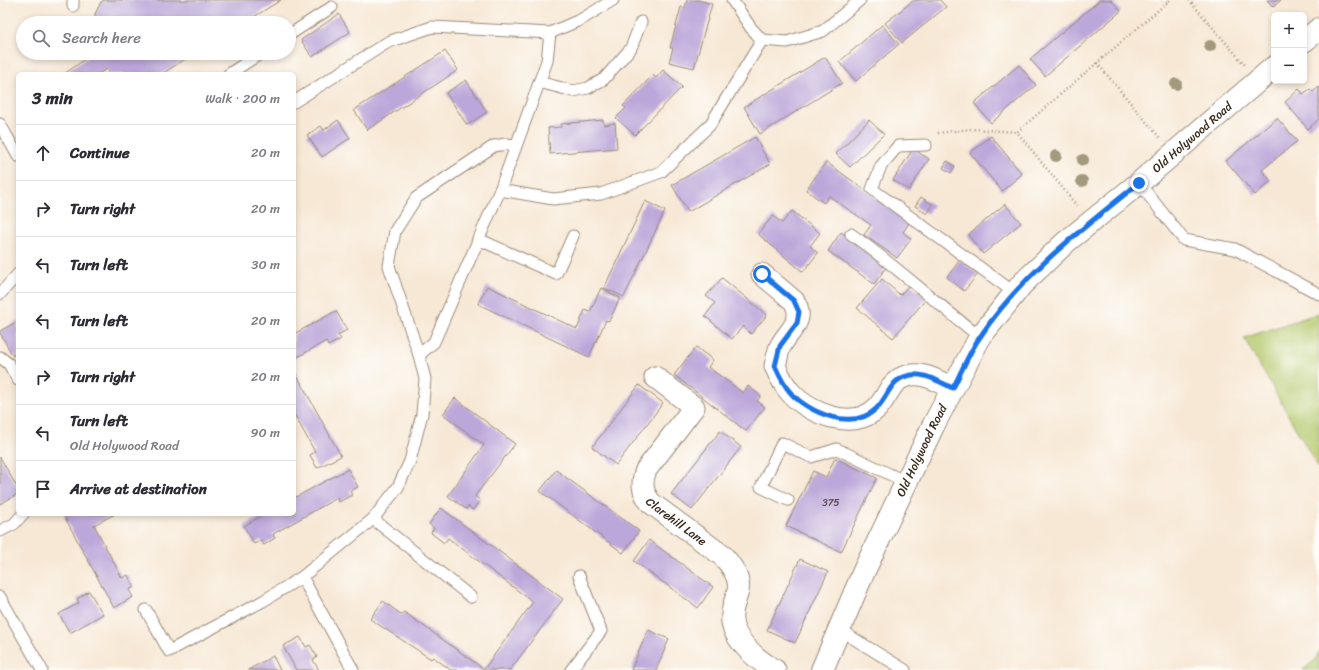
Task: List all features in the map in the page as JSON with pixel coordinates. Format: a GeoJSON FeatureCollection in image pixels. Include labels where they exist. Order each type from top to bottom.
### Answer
{"type":"FeatureCollection","features":[{"type":"Feature","properties":{"kind":"street"},"geometry":{"type":"LineString","coordinates":[[1307,39],[1319,29]]}},
{"type":"Feature","properties":{"kind":"street","name":"Old Holywood Road"},"geometry":{"type":"LineString","coordinates":[[822,670],[838,629],[906,482],[980,337],[1022,284],[1060,248],[1139,183],[1266,74]]}},
{"type":"Feature","properties":{"kind":"street"},"geometry":{"type":"LineString","coordinates":[[762,274],[794,301],[797,306],[799,317],[797,323],[780,346],[775,366],[790,392],[810,409],[834,418],[860,417],[876,408],[891,386],[898,380],[913,374],[927,377],[953,388]]}},
{"type":"Feature","properties":{"kind":"street","name":"Clarehill Lane"},"geometry":{"type":"LineString","coordinates":[[655,377],[694,407],[646,470],[642,483],[646,497],[651,503],[723,556],[731,564],[735,572],[739,589],[731,616],[734,626],[745,645],[754,656],[776,670]]}},
{"type":"Feature","properties":{"kind":"lane"},"geometry":{"type":"LineString","coordinates":[[296,101],[388,42],[432,27],[550,33],[582,19],[613,0]]}},
{"type":"Feature","properties":{"kind":"lane"},"geometry":{"type":"LineString","coordinates":[[732,0],[751,28],[762,40],[787,42],[823,31],[860,0]]}},
{"type":"Feature","properties":{"kind":"lane"},"geometry":{"type":"LineString","coordinates":[[296,30],[332,7]]}},
{"type":"Feature","properties":{"kind":"lane"},"geometry":{"type":"LineString","coordinates":[[539,82],[574,91],[588,88],[604,79],[631,48],[640,22]]}},
{"type":"Feature","properties":{"kind":"lane"},"geometry":{"type":"LineString","coordinates":[[420,355],[434,342],[500,190],[547,61],[550,33]]}},
{"type":"Feature","properties":{"kind":"lane"},"geometry":{"type":"LineString","coordinates":[[500,190],[553,199],[601,194],[661,172],[710,125],[762,40]]}},
{"type":"Feature","properties":{"kind":"lane"},"geometry":{"type":"LineString","coordinates":[[232,72],[250,60]]}},
{"type":"Feature","properties":{"kind":"lane"},"geometry":{"type":"LineString","coordinates":[[0,124],[16,152]]}},
{"type":"Feature","properties":{"kind":"lane"},"geometry":{"type":"LineString","coordinates":[[926,144],[898,146],[881,166],[872,189],[1015,293]]}},
{"type":"Feature","properties":{"kind":"lane"},"geometry":{"type":"LineString","coordinates":[[146,610],[169,651],[263,601],[302,577],[373,519],[398,487],[410,461],[422,414],[425,379],[420,355],[389,266],[395,231],[416,198],[494,146],[516,145]]}},
{"type":"Feature","properties":{"kind":"lane"},"geometry":{"type":"LineString","coordinates":[[1139,183],[1184,240],[1235,249],[1319,294]]}},
{"type":"Feature","properties":{"kind":"lane"},"geometry":{"type":"LineString","coordinates":[[851,234],[892,264],[932,300],[980,337]]}},
{"type":"Feature","properties":{"kind":"lane"},"geometry":{"type":"LineString","coordinates":[[478,240],[556,274],[573,236]]}},
{"type":"Feature","properties":{"kind":"lane"},"geometry":{"type":"LineString","coordinates":[[0,294],[16,276]]}},
{"type":"Feature","properties":{"kind":"lane"},"geometry":{"type":"LineString","coordinates":[[0,357],[9,364],[16,376]]}},
{"type":"Feature","properties":{"kind":"lane"},"geometry":{"type":"LineString","coordinates":[[788,500],[761,487],[782,442],[811,457],[837,449],[906,482]]}},
{"type":"Feature","properties":{"kind":"lane"},"geometry":{"type":"LineString","coordinates":[[0,531],[14,524],[21,516]]}},
{"type":"Feature","properties":{"kind":"lane"},"geometry":{"type":"LineString","coordinates":[[373,519],[471,597]]}},
{"type":"Feature","properties":{"kind":"lane"},"geometry":{"type":"LineString","coordinates":[[571,670],[601,631],[579,576]]}},
{"type":"Feature","properties":{"kind":"lane"},"geometry":{"type":"LineString","coordinates":[[302,577],[353,670]]}},
{"type":"Feature","properties":{"kind":"lane"},"geometry":{"type":"LineString","coordinates":[[0,597],[42,670]]}},
{"type":"Feature","properties":{"kind":"lane"},"geometry":{"type":"LineString","coordinates":[[838,629],[905,670]]}},
{"type":"Feature","properties":{"kind":"path"},"geometry":{"type":"LineString","coordinates":[[933,134],[971,129],[1017,132],[1170,0]]}},
{"type":"Feature","properties":{"kind":"path"},"geometry":{"type":"LineString","coordinates":[[1189,0],[1266,74]]}},
{"type":"Feature","properties":{"kind":"path"},"geometry":{"type":"LineString","coordinates":[[1097,63],[1174,153]]}},
{"type":"Feature","properties":{"kind":"path"},"geometry":{"type":"LineString","coordinates":[[1017,132],[1091,222]]}},
{"type":"Feature","properties":{"kind":"green space"},"geometry":{"type":"Polygon","coordinates":[[[1319,313],[1319,469],[1244,338],[1319,313]]]}},
{"type":"Feature","properties":{"kind":"green space"},"geometry":{"type":"Polygon","coordinates":[[[1319,651],[1319,670],[1303,670],[1315,660],[1319,651]]]}},
{"type":"Feature","properties":{"kind":"building"},"geometry":{"type":"Polygon","coordinates":[[[104,0],[281,0],[255,16],[95,16],[101,2],[104,0]]]}},
{"type":"Feature","properties":{"kind":"building"},"geometry":{"type":"Polygon","coordinates":[[[687,0],[698,0],[712,4],[694,68],[669,62],[673,48],[670,48],[681,7],[685,8],[687,0]]]}},
{"type":"Feature","properties":{"kind":"building"},"geometry":{"type":"Polygon","coordinates":[[[914,0],[940,0],[946,7],[902,43],[885,23],[914,0]]]}},
{"type":"Feature","properties":{"kind":"building"},"geometry":{"type":"Polygon","coordinates":[[[1100,0],[1111,0],[1121,11],[1045,76],[1030,59],[1100,0]]]}},
{"type":"Feature","properties":{"kind":"building"},"geometry":{"type":"Polygon","coordinates":[[[1267,0],[1281,0],[1273,7],[1267,0]]]}},
{"type":"Feature","properties":{"kind":"building"},"geometry":{"type":"Polygon","coordinates":[[[339,14],[350,32],[312,57],[301,40],[339,14]]]}},
{"type":"Feature","properties":{"kind":"building"},"geometry":{"type":"Polygon","coordinates":[[[882,25],[899,44],[856,81],[839,62],[882,25]]]}},
{"type":"Feature","properties":{"kind":"building"},"geometry":{"type":"Polygon","coordinates":[[[445,51],[458,70],[367,130],[354,110],[445,51]]]}},
{"type":"Feature","properties":{"kind":"building"},"geometry":{"type":"Polygon","coordinates":[[[825,57],[842,83],[760,134],[744,107],[825,57]]]}},
{"type":"Feature","properties":{"kind":"building"},"geometry":{"type":"Polygon","coordinates":[[[84,60],[184,60],[165,72],[109,72],[107,69],[102,72],[67,72],[84,60]]]}},
{"type":"Feature","properties":{"kind":"building"},"geometry":{"type":"Polygon","coordinates":[[[1019,65],[1036,85],[991,123],[974,103],[1019,65]]]}},
{"type":"Feature","properties":{"kind":"building"},"geometry":{"type":"Polygon","coordinates":[[[663,70],[682,87],[635,135],[616,118],[626,108],[623,106],[653,75],[656,78],[663,70]]]}},
{"type":"Feature","properties":{"kind":"building"},"geometry":{"type":"Polygon","coordinates":[[[466,80],[487,112],[467,125],[446,93],[466,80]]]}},
{"type":"Feature","properties":{"kind":"building"},"geometry":{"type":"Polygon","coordinates":[[[1319,87],[1319,119],[1308,129],[1285,102],[1299,89],[1303,94],[1310,89],[1313,92],[1319,87]]]}},
{"type":"Feature","properties":{"kind":"building"},"geometry":{"type":"Polygon","coordinates":[[[1277,118],[1297,141],[1262,170],[1271,181],[1255,195],[1226,161],[1277,118]]]}},
{"type":"Feature","properties":{"kind":"building"},"geometry":{"type":"Polygon","coordinates":[[[338,120],[350,138],[322,157],[307,135],[321,126],[324,130],[338,120]]]}},
{"type":"Feature","properties":{"kind":"building"},"geometry":{"type":"Polygon","coordinates":[[[603,120],[604,125],[615,123],[617,148],[550,154],[548,128],[561,127],[561,124],[603,120]]]}},
{"type":"Feature","properties":{"kind":"building"},"geometry":{"type":"Polygon","coordinates":[[[869,120],[884,134],[850,167],[836,154],[869,120]]]}},
{"type":"Feature","properties":{"kind":"building"},"geometry":{"type":"Polygon","coordinates":[[[991,136],[1022,174],[1002,191],[970,153],[991,136]]]}},
{"type":"Feature","properties":{"kind":"building"},"geometry":{"type":"Polygon","coordinates":[[[755,137],[770,164],[688,212],[672,185],[755,137]]]}},
{"type":"Feature","properties":{"kind":"building"},"geometry":{"type":"Polygon","coordinates":[[[913,149],[929,159],[909,190],[893,180],[913,149]]]}},
{"type":"Feature","properties":{"kind":"building"},"geometry":{"type":"Polygon","coordinates":[[[947,161],[955,166],[951,173],[943,168],[947,161]]]}},
{"type":"Feature","properties":{"kind":"building"},"geometry":{"type":"Polygon","coordinates":[[[826,162],[910,222],[903,232],[911,239],[897,258],[864,235],[871,225],[829,196],[824,203],[806,190],[826,162]]]}},
{"type":"Feature","properties":{"kind":"building"},"geometry":{"type":"Polygon","coordinates":[[[921,197],[933,205],[927,214],[915,206],[921,197]]]}},
{"type":"Feature","properties":{"kind":"building"},"geometry":{"type":"Polygon","coordinates":[[[645,201],[665,211],[624,297],[604,288],[645,201]]]}},
{"type":"Feature","properties":{"kind":"building"},"geometry":{"type":"Polygon","coordinates":[[[1005,204],[1021,223],[983,254],[968,235],[1005,204]]]}},
{"type":"Feature","properties":{"kind":"building"},"geometry":{"type":"Polygon","coordinates":[[[792,211],[820,233],[810,246],[818,253],[803,272],[758,234],[773,216],[782,223],[792,211]]]}},
{"type":"Feature","properties":{"kind":"building"},"geometry":{"type":"Polygon","coordinates":[[[841,232],[887,266],[874,284],[828,251],[841,232]]]}},
{"type":"Feature","properties":{"kind":"building"},"geometry":{"type":"Polygon","coordinates":[[[960,260],[978,274],[964,291],[947,277],[960,260]]]}},
{"type":"Feature","properties":{"kind":"building"},"geometry":{"type":"Polygon","coordinates":[[[722,278],[767,315],[751,334],[743,326],[732,339],[705,316],[715,303],[706,296],[722,278]]]}},
{"type":"Feature","properties":{"kind":"building"},"geometry":{"type":"Polygon","coordinates":[[[882,279],[900,295],[910,284],[927,298],[893,338],[857,308],[882,279]]]}},
{"type":"Feature","properties":{"kind":"building"},"geometry":{"type":"Polygon","coordinates":[[[487,286],[577,329],[585,310],[590,312],[601,288],[620,298],[609,321],[606,320],[589,357],[478,304],[487,286]]]}},
{"type":"Feature","properties":{"kind":"building"},"geometry":{"type":"Polygon","coordinates":[[[336,311],[347,330],[338,335],[341,339],[328,346],[326,341],[296,358],[296,333],[336,311]]]}},
{"type":"Feature","properties":{"kind":"building"},"geometry":{"type":"Polygon","coordinates":[[[16,322],[16,356],[15,354],[13,356],[0,331],[16,322]]]}},
{"type":"Feature","properties":{"kind":"building"},"geometry":{"type":"Polygon","coordinates":[[[696,347],[713,360],[708,367],[743,393],[748,386],[761,396],[757,401],[765,407],[746,431],[674,375],[696,347]]]}},
{"type":"Feature","properties":{"kind":"building"},"geometry":{"type":"Polygon","coordinates":[[[296,374],[341,456],[317,468],[310,455],[315,452],[296,418],[296,374]]]}},
{"type":"Feature","properties":{"kind":"building"},"geometry":{"type":"Polygon","coordinates":[[[639,385],[663,403],[616,465],[592,447],[639,385]]]}},
{"type":"Feature","properties":{"kind":"building"},"geometry":{"type":"Polygon","coordinates":[[[455,398],[515,444],[475,496],[480,500],[473,510],[468,506],[466,509],[448,496],[484,445],[443,414],[455,398]]]}},
{"type":"Feature","properties":{"kind":"building"},"geometry":{"type":"Polygon","coordinates":[[[720,431],[741,447],[692,510],[671,494],[720,431]]]}},
{"type":"Feature","properties":{"kind":"building"},"geometry":{"type":"Polygon","coordinates":[[[0,457],[16,485],[16,495],[0,504],[0,457]]]}},
{"type":"Feature","properties":{"kind":"building"},"geometry":{"type":"Polygon","coordinates":[[[835,458],[877,478],[841,552],[786,526],[813,471],[826,477],[835,458]]]}},
{"type":"Feature","properties":{"kind":"building"},"geometry":{"type":"Polygon","coordinates":[[[348,469],[358,487],[350,491],[352,495],[339,502],[337,498],[273,534],[275,538],[264,545],[261,540],[254,544],[244,526],[262,516],[296,516],[296,497],[348,469]]]}},
{"type":"Feature","properties":{"kind":"building"},"geometry":{"type":"Polygon","coordinates":[[[556,470],[639,531],[623,553],[540,491],[556,470]]]}},
{"type":"Feature","properties":{"kind":"building"},"geometry":{"type":"Polygon","coordinates":[[[441,508],[563,599],[510,670],[451,670],[433,657],[431,659],[370,619],[383,601],[402,615],[404,612],[484,669],[533,602],[448,538],[444,543],[431,533],[434,528],[429,524],[441,508]]]}},
{"type":"Feature","properties":{"kind":"building"},"geometry":{"type":"Polygon","coordinates":[[[64,516],[111,516],[94,525],[122,578],[128,575],[134,587],[129,590],[133,597],[114,608],[64,516]]]}},
{"type":"Feature","properties":{"kind":"building"},"geometry":{"type":"Polygon","coordinates":[[[649,540],[713,587],[698,608],[634,561],[649,540]]]}},
{"type":"Feature","properties":{"kind":"building"},"geometry":{"type":"Polygon","coordinates":[[[800,559],[828,572],[795,643],[767,630],[800,559]]]}},
{"type":"Feature","properties":{"kind":"building"},"geometry":{"type":"Polygon","coordinates":[[[89,591],[103,614],[70,633],[59,614],[79,603],[77,599],[89,591]]]}},
{"type":"Feature","properties":{"kind":"building"},"geometry":{"type":"Polygon","coordinates":[[[648,630],[669,639],[659,663],[656,670],[631,670],[648,630]]]}},
{"type":"Feature","properties":{"kind":"building"},"geometry":{"type":"Polygon","coordinates":[[[300,637],[306,647],[310,645],[317,657],[313,660],[319,670],[296,670],[283,646],[300,637]]]}},
{"type":"Feature","properties":{"kind":"building"},"geometry":{"type":"Polygon","coordinates":[[[273,656],[280,670],[248,670],[273,656]]]}},
{"type":"Feature","properties":{"kind":"route"},"geometry":{"type":"LineString","coordinates":[[762,274],[794,301],[799,312],[797,323],[780,346],[775,366],[781,379],[790,392],[810,409],[834,418],[860,417],[868,414],[876,408],[885,397],[891,386],[906,376],[913,374],[920,375],[953,388],[980,337],[1022,284],[1066,242],[1139,183]]}}]}
